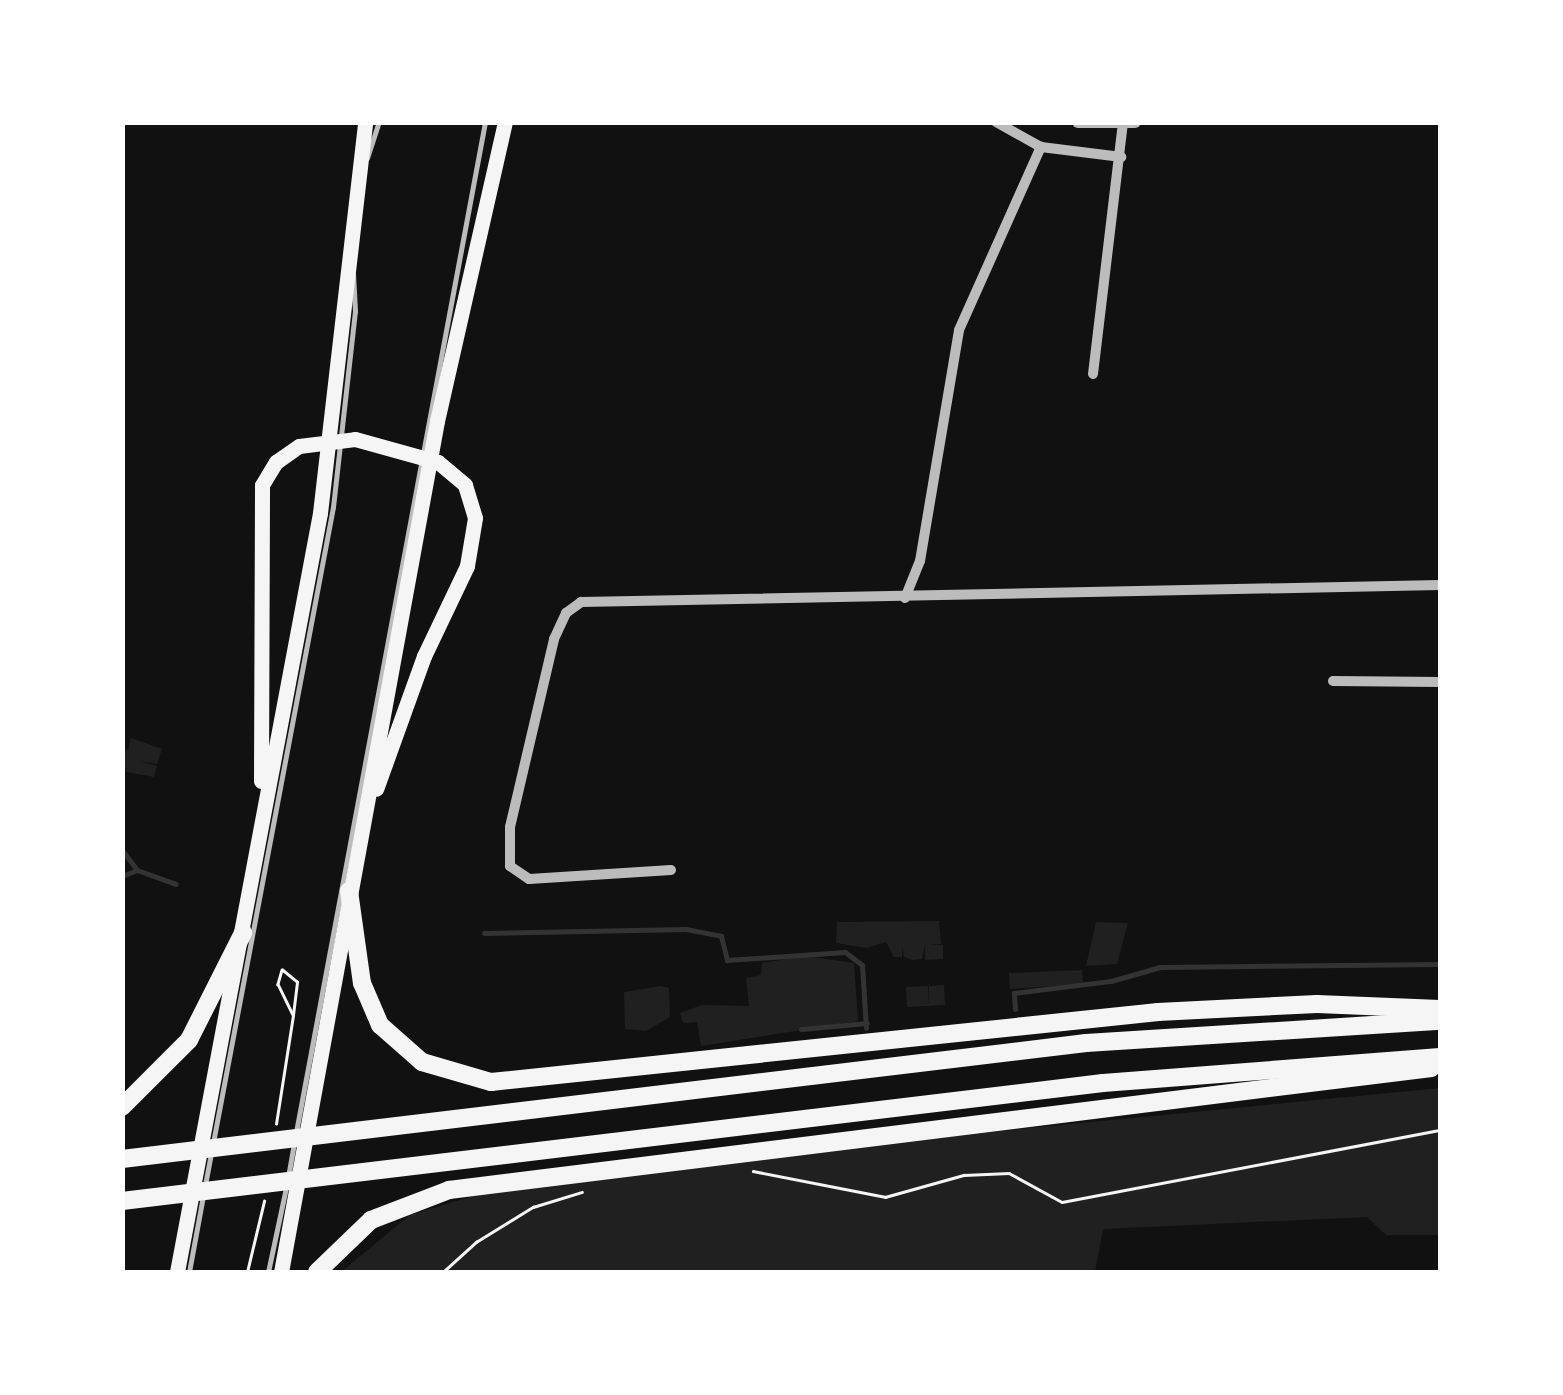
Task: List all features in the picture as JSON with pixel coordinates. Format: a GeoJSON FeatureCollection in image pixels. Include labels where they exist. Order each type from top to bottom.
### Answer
{"type":"FeatureCollection","features":[{"type":"Feature","properties":{"kind":"highway"},"geometry":{"type":"LineString","coordinates":[[349,891],[362,983],[380,1026],[422,1062],[491,1082],[1158,1012],[1317,1004],[1440,1009]]}},
{"type":"Feature","properties":{"kind":"highway"},"geometry":{"type":"LineString","coordinates":[[122,1107],[190,1040],[243,933]]}},
{"type":"Feature","properties":{"kind":"highway"},"geometry":{"type":"LineString","coordinates":[[122,1159],[1086,1043],[1440,1021]]}},
{"type":"Feature","properties":{"kind":"highway"},"geometry":{"type":"LineString","coordinates":[[122,1201],[1103,1083],[1440,1056]]}},
{"type":"Feature","properties":{"kind":"highway"},"geometry":{"type":"LineString","coordinates":[[317,1272],[371,1220],[449,1190],[1440,1066]]}},
{"type":"Feature","properties":{"kind":"main road"},"geometry":{"type":"LineString","coordinates":[[176,1272],[320,513],[364,122]]}},
{"type":"Feature","properties":{"kind":"main road"},"geometry":{"type":"LineString","coordinates":[[281,1272],[437,421],[505,122]]}},
{"type":"Feature","properties":{"kind":"main road"},"geometry":{"type":"LineString","coordinates":[[258,842],[266,636],[259,499],[276,462],[312,440],[393,445],[448,468],[471,496],[473,549],[424,656],[362,825]]}},
{"type":"Feature","properties":{"kind":"street"},"geometry":{"type":"LineString","coordinates":[[996,122],[1041,148],[1122,157]]}},
{"type":"Feature","properties":{"kind":"street"},"geometry":{"type":"LineString","coordinates":[[1078,122],[1129,124],[1093,374]]}},
{"type":"Feature","properties":{"kind":"street"},"geometry":{"type":"LineString","coordinates":[[905,598],[920,561],[959,330],[1041,148]]}},
{"type":"Feature","properties":{"kind":"street"},"geometry":{"type":"LineString","coordinates":[[671,870],[529,879],[512,869],[510,827],[556,631],[566,613],[597,598],[905,598],[1440,585]]}},
{"type":"Feature","properties":{"kind":"street"},"geometry":{"type":"LineString","coordinates":[[1333,682],[1440,682]]}},
{"type":"Feature","properties":{"kind":"lane"},"geometry":{"type":"LineString","coordinates":[[357,189],[378,122]]}},
{"type":"Feature","properties":{"kind":"lane"},"geometry":{"type":"LineString","coordinates":[[268,1272],[484,122]]}},
{"type":"Feature","properties":{"kind":"lane"},"geometry":{"type":"LineString","coordinates":[[189,1272],[333,507],[355,311],[349,252]]}},
{"type":"Feature","properties":{"kind":"path"},"geometry":{"type":"LineString","coordinates":[[282,970],[297,979],[293,1015],[278,984],[282,970]]}},
{"type":"Feature","properties":{"kind":"path"},"geometry":{"type":"LineString","coordinates":[[740,1170],[789,1174],[886,1197],[964,1174],[1009,1174],[1062,1202],[1440,1130]]}},
{"type":"Feature","properties":{"kind":"path"},"geometry":{"type":"LineString","coordinates":[[442,1272],[476,1242],[533,1207],[592,1189]]}},
{"type":"Feature","properties":{"kind":"shaded area"},"geometry":{"type":"Polygon","coordinates":[[[131,738],[162,749],[157,764],[140,761],[157,766],[154,777],[126,772],[125,767],[123,772],[123,749],[128,750],[131,738]]]}},
{"type":"Feature","properties":{"kind":"shaded area"},"geometry":{"type":"Polygon","coordinates":[[[939,921],[941,944],[930,945],[943,945],[943,959],[925,960],[925,945],[922,959],[913,960],[904,957],[902,947],[902,957],[894,957],[886,942],[867,948],[836,943],[837,922],[939,921]]]}},
{"type":"Feature","properties":{"kind":"shaded area"},"geometry":{"type":"Polygon","coordinates":[[[1096,922],[1128,923],[1117,964],[1086,966],[1096,922]]]}},
{"type":"Feature","properties":{"kind":"shaded area"},"geometry":{"type":"Polygon","coordinates":[[[805,956],[854,963],[858,1021],[701,1046],[697,1022],[683,1023],[680,1013],[702,1005],[749,1006],[746,978],[761,975],[762,963],[805,956]]]}},
{"type":"Feature","properties":{"kind":"shaded area"},"geometry":{"type":"Polygon","coordinates":[[[1082,970],[1083,984],[1010,989],[1009,973],[1082,970]]]}},
{"type":"Feature","properties":{"kind":"shaded area"},"geometry":{"type":"Polygon","coordinates":[[[944,985],[945,1005],[929,1006],[929,986],[944,985]]]}},
{"type":"Feature","properties":{"kind":"shaded area"},"geometry":{"type":"Polygon","coordinates":[[[928,986],[929,1006],[907,1007],[906,987],[928,986]]]}},
{"type":"Feature","properties":{"kind":"shaded area"},"geometry":{"type":"Polygon","coordinates":[[[669,988],[670,1017],[646,1031],[625,1029],[624,992],[669,988]]]}},
{"type":"Feature","properties":{"kind":"shaded area"},"geometry":{"type":"Polygon","coordinates":[[[1440,1088],[1440,1235],[1386,1235],[1367,1217],[1103,1229],[1095,1272],[341,1272],[410,1215],[486,1192],[989,1132],[1440,1088]]]}},
{"type":"Feature","properties":{"kind":"waterway"},"geometry":{"type":"LineString","coordinates":[[122,850],[137,870],[176,884]]}},
{"type":"Feature","properties":{"kind":"waterway"},"geometry":{"type":"LineString","coordinates":[[122,876],[137,870]]}},
{"type":"Feature","properties":{"kind":"waterway"},"geometry":{"type":"LineString","coordinates":[[484,933],[686,929],[721,936],[727,960],[845,952],[862,965],[866,1028]]}},
{"type":"Feature","properties":{"kind":"waterway"},"geometry":{"type":"LineString","coordinates":[[1015,1009],[1014,993],[1111,981],[1160,967],[1440,964]]}},
{"type":"Feature","properties":{"kind":"waterway"},"geometry":{"type":"LineString","coordinates":[[801,1029],[867,1023]]}}]}
